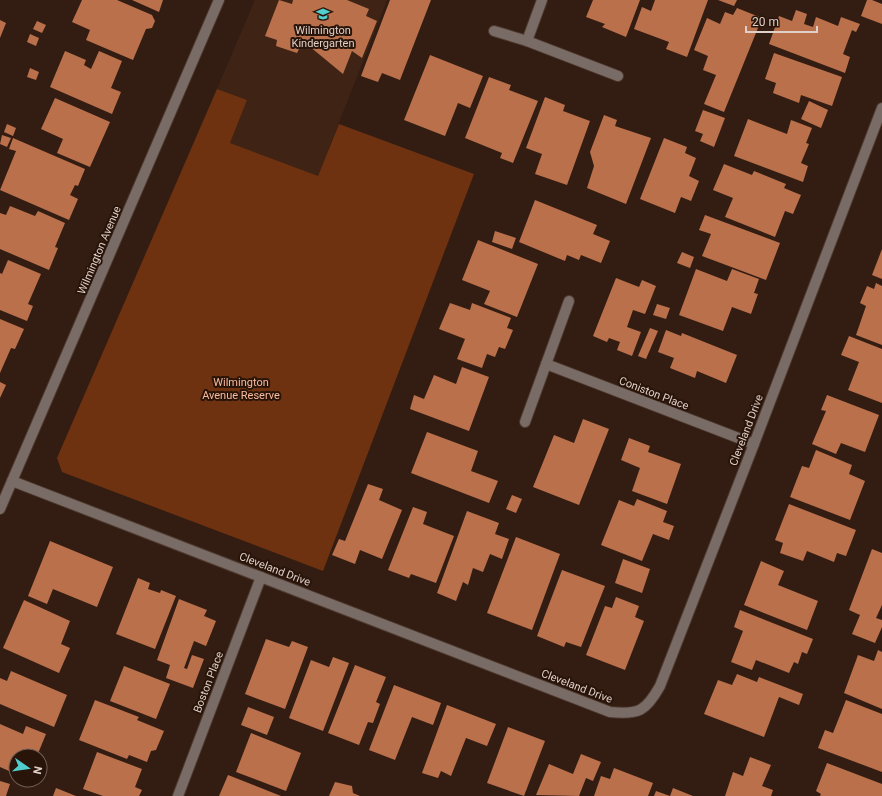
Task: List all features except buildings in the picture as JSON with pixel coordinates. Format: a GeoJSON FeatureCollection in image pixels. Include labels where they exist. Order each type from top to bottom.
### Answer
{"type":"FeatureCollection","features":[{"type":"Feature","properties":{"kind":"street","name":"Wilmington Avenue"},"geometry":{"type":"LineString","coordinates":[[0,509],[219,0]]}},
{"type":"Feature","properties":{"kind":"street"},"geometry":{"type":"LineString","coordinates":[[527,42],[542,0]]}},
{"type":"Feature","properties":{"kind":"street"},"geometry":{"type":"LineString","coordinates":[[494,31],[618,76]]}},
{"type":"Feature","properties":{"kind":"street","name":"Cleveland Drive"},"geometry":{"type":"LineString","coordinates":[[12,481],[610,712],[625,714],[642,709],[648,705],[660,686],[882,108]]}},
{"type":"Feature","properties":{"kind":"street"},"geometry":{"type":"LineString","coordinates":[[525,422],[569,301]]}},
{"type":"Feature","properties":{"kind":"street","name":"Coniston Place"},"geometry":{"type":"LineString","coordinates":[[546,364],[754,444]]}},
{"type":"Feature","properties":{"kind":"street","name":"Boston Place"},"geometry":{"type":"LineString","coordinates":[[178,796],[261,577]]}},
{"type":"Feature","properties":{"kind":"shaded area"},"geometry":{"type":"Polygon","coordinates":[[[255,0],[387,0],[318,176],[230,143],[247,100],[217,89],[255,0]]]}},
{"type":"Feature","properties":{"kind":"green space","name":"Wilmington Avenue Reserve"},"geometry":{"type":"Polygon","coordinates":[[[217,89],[247,100],[230,143],[318,176],[339,124],[474,174],[323,571],[62,472],[57,458],[217,89]]]}},
{"type":"Feature","properties":{"kind":"place","name":"Wilmington Kindergarten"},"geometry":{"type":"Point","coordinates":[323,14]}}]}
